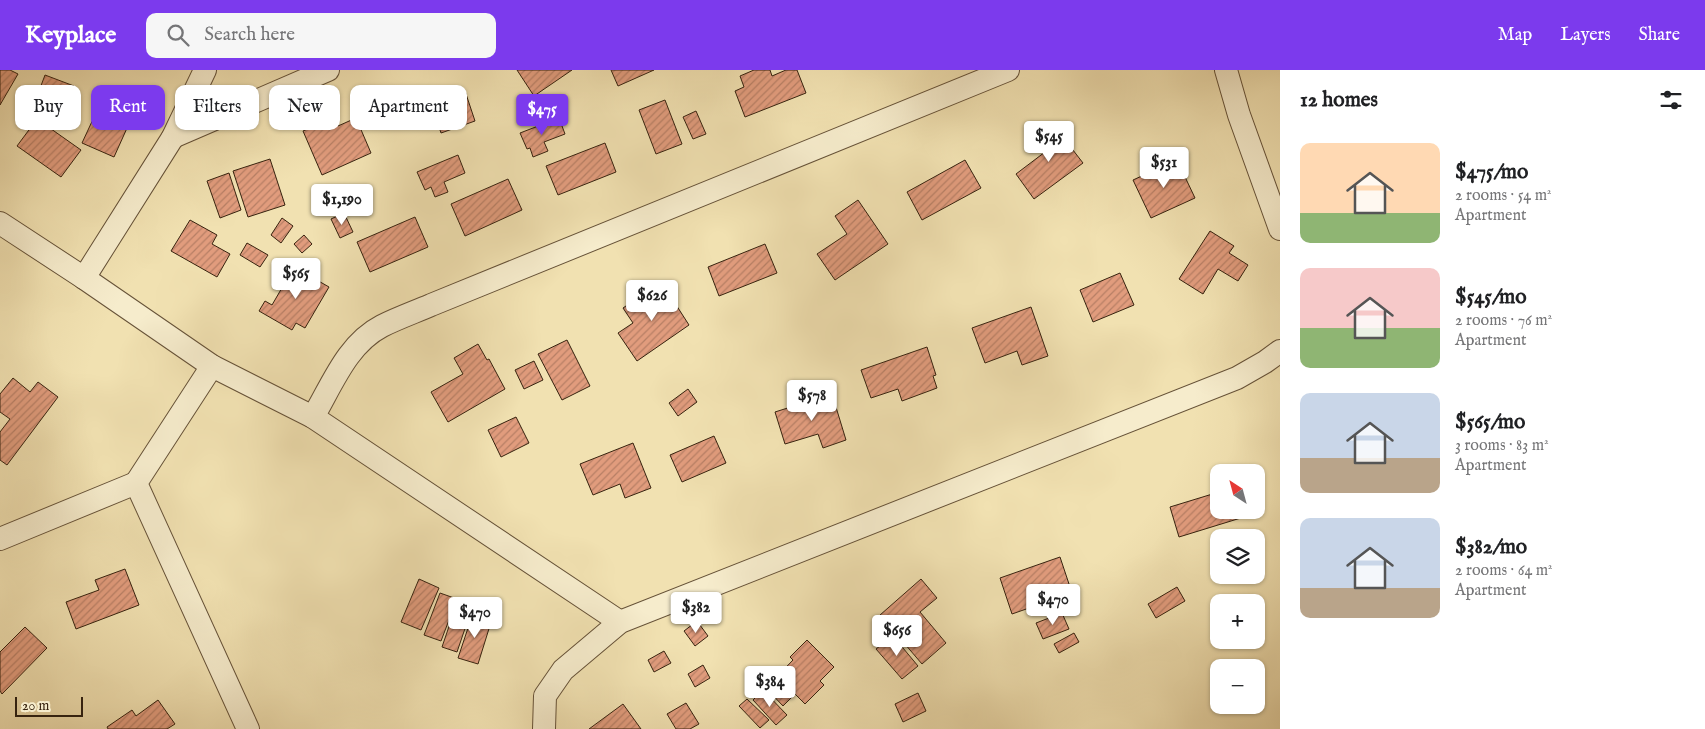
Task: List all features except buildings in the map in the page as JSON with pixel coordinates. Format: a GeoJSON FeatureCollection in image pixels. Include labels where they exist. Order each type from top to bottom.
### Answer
{"type":"FeatureCollection","features":[{"type":"Feature","properties":{"kind":"street"},"geometry":{"type":"LineString","coordinates":[[84,278],[173,136],[205,70]]}},
{"type":"Feature","properties":{"kind":"street"},"geometry":{"type":"LineString","coordinates":[[173,136],[328,70]]}},
{"type":"Feature","properties":{"kind":"street"},"geometry":{"type":"LineString","coordinates":[[313,418],[348,357],[362,341],[380,327],[431,304],[1008,70]]}},
{"type":"Feature","properties":{"kind":"street"},"geometry":{"type":"LineString","coordinates":[[1226,70],[1239,116],[1280,228]]}},
{"type":"Feature","properties":{"kind":"street"},"geometry":{"type":"LineString","coordinates":[[0,223],[212,366],[313,418],[620,622]]}},
{"type":"Feature","properties":{"kind":"street"},"geometry":{"type":"LineString","coordinates":[[544,729],[546,696],[563,670],[620,622],[1227,382],[1265,362],[1280,351]]}},
{"type":"Feature","properties":{"kind":"street"},"geometry":{"type":"LineString","coordinates":[[0,539],[136,483],[212,366]]}},
{"type":"Feature","properties":{"kind":"street"},"geometry":{"type":"LineString","coordinates":[[136,483],[248,729]]}}]}
